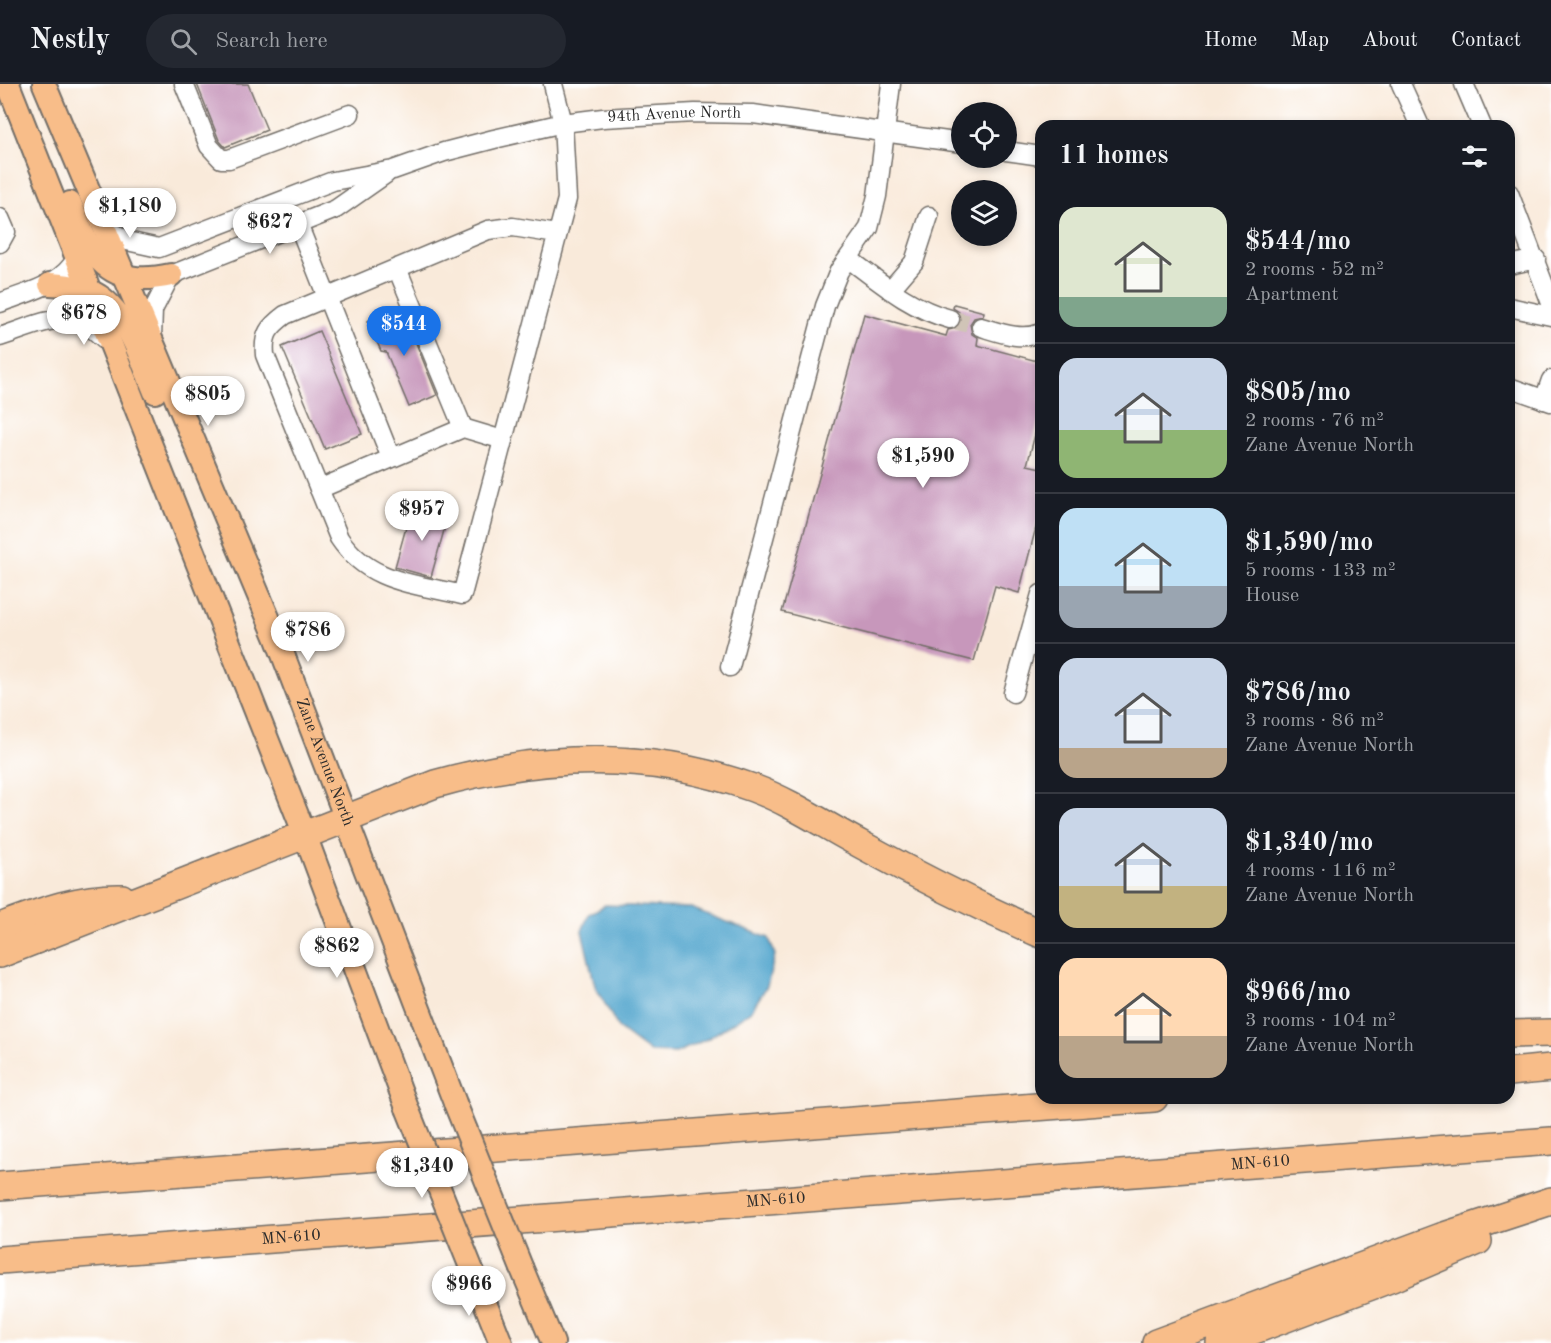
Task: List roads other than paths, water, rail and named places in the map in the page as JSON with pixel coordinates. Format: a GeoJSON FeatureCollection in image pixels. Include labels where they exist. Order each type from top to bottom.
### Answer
{"type":"FeatureCollection","features":[{"type":"Feature","properties":{"kind":"highway"},"geometry":{"type":"LineString","coordinates":[[0,954],[435,784],[494,768],[591,759],[655,764],[687,770],[754,789],[1035,931]]}},
{"type":"Feature","properties":{"kind":"highway"},"geometry":{"type":"LineString","coordinates":[[0,927],[51,908],[78,901],[141,899]]}},
{"type":"Feature","properties":{"kind":"highway"},"geometry":{"type":"LineString","coordinates":[[1515,1034],[1551,1033]]}},
{"type":"Feature","properties":{"kind":"highway"},"geometry":{"type":"LineString","coordinates":[[1515,1071],[1551,1068]]}},
{"type":"Feature","properties":{"kind":"highway"},"geometry":{"type":"LineString","coordinates":[[0,1186],[1075,1104]]}},
{"type":"Feature","properties":{"kind":"highway","name":"MN-610"},"geometry":{"type":"LineString","coordinates":[[0,1260],[1551,1141]]}},
{"type":"Feature","properties":{"kind":"highway"},"geometry":{"type":"LineString","coordinates":[[1156,1343],[1441,1237],[1551,1202]]}},
{"type":"Feature","properties":{"kind":"highway"},"geometry":{"type":"LineString","coordinates":[[1220,1343],[1392,1278],[1518,1222],[1551,1202]]}},
{"type":"Feature","properties":{"kind":"main road","name":"Zane Avenue North"},"geometry":{"type":"LineString","coordinates":[[44,84],[273,632],[347,817],[455,1103],[553,1343]]}},
{"type":"Feature","properties":{"kind":"main road"},"geometry":{"type":"LineString","coordinates":[[8,86],[304,835],[407,1108],[501,1343]]}},
{"type":"Feature","properties":{"kind":"main road"},"geometry":{"type":"LineString","coordinates":[[8,86],[50,151],[77,220],[95,255],[108,268],[124,277],[140,279],[171,275]]}},
{"type":"Feature","properties":{"kind":"main road"},"geometry":{"type":"LineString","coordinates":[[50,284],[89,291],[113,309],[128,333],[195,485],[273,632]]}},
{"type":"Feature","properties":{"kind":"street"},"geometry":{"type":"LineString","coordinates":[[184,84],[209,146],[221,159],[228,159],[287,136],[304,133],[350,114]]}},
{"type":"Feature","properties":{"kind":"street"},"geometry":{"type":"LineString","coordinates":[[553,84],[563,123],[567,199],[462,595],[382,575],[365,567],[350,555],[339,538],[265,355],[264,339],[270,326],[285,315],[488,231],[513,227],[557,234]]}},
{"type":"Feature","properties":{"kind":"street"},"geometry":{"type":"LineString","coordinates":[[730,667],[825,306],[839,271],[869,228],[877,196],[891,84]]}},
{"type":"Feature","properties":{"kind":"street"},"geometry":{"type":"LineString","coordinates":[[1401,84],[1417,120]]}},
{"type":"Feature","properties":{"kind":"street"},"geometry":{"type":"LineString","coordinates":[[1464,84],[1479,120]]}},
{"type":"Feature","properties":{"kind":"street","name":"94th Avenue North"},"geometry":{"type":"LineString","coordinates":[[102,225],[127,242],[159,248],[333,181],[393,170],[444,152],[563,123],[695,113],[753,114],[951,142]]}},
{"type":"Feature","properties":{"kind":"street"},"geometry":{"type":"LineString","coordinates":[[1017,153],[1035,155]]}},
{"type":"Feature","properties":{"kind":"street","name":"94th Avenue North"},"geometry":{"type":"LineString","coordinates":[[171,275],[336,209],[393,170]]}},
{"type":"Feature","properties":{"kind":"street"},"geometry":{"type":"LineString","coordinates":[[1515,208],[1551,303]]}},
{"type":"Feature","properties":{"kind":"street"},"geometry":{"type":"LineString","coordinates":[[890,290],[914,262],[929,216]]}},
{"type":"Feature","properties":{"kind":"street"},"geometry":{"type":"LineString","coordinates":[[0,218],[6,232],[0,243]]}},
{"type":"Feature","properties":{"kind":"street"},"geometry":{"type":"LineString","coordinates":[[298,225],[391,458]]}},
{"type":"Feature","properties":{"kind":"street"},"geometry":{"type":"LineString","coordinates":[[0,303],[50,284],[70,270],[76,258]]}},
{"type":"Feature","properties":{"kind":"street"},"geometry":{"type":"LineString","coordinates":[[849,259],[890,290],[922,310],[950,319]]}},
{"type":"Feature","properties":{"kind":"street"},"geometry":{"type":"LineString","coordinates":[[1515,264],[1536,259]]}},
{"type":"Feature","properties":{"kind":"street"},"geometry":{"type":"LineString","coordinates":[[397,268],[463,428]]}},
{"type":"Feature","properties":{"kind":"street"},"geometry":{"type":"LineString","coordinates":[[152,344],[153,310],[171,275]]}},
{"type":"Feature","properties":{"kind":"street"},"geometry":{"type":"LineString","coordinates":[[1515,309],[1551,316]]}},
{"type":"Feature","properties":{"kind":"street"},"geometry":{"type":"LineString","coordinates":[[0,337],[37,325],[73,319],[85,323],[110,343]]}},
{"type":"Feature","properties":{"kind":"street"},"geometry":{"type":"LineString","coordinates":[[981,327],[1017,337],[1035,335]]}},
{"type":"Feature","properties":{"kind":"street"},"geometry":{"type":"LineString","coordinates":[[1515,389],[1547,401],[1551,380]]}},
{"type":"Feature","properties":{"kind":"street"},"geometry":{"type":"LineString","coordinates":[[320,489],[463,428],[503,441]]}},
{"type":"Feature","properties":{"kind":"street"},"geometry":{"type":"LineString","coordinates":[[1013,693],[1035,615]]}},
{"type":"Feature","properties":{"kind":"water"},"geometry":{"type":"Polygon","coordinates":[[[605,905],[691,908],[769,938],[775,955],[767,986],[751,1011],[707,1039],[676,1053],[650,1052],[619,1029],[595,986],[582,931],[589,914],[605,905]]]}},
{"type":"Feature","properties":{"kind":"tunnel"},"geometry":{"type":"LineString","coordinates":[[950,319],[981,327]]}}]}
